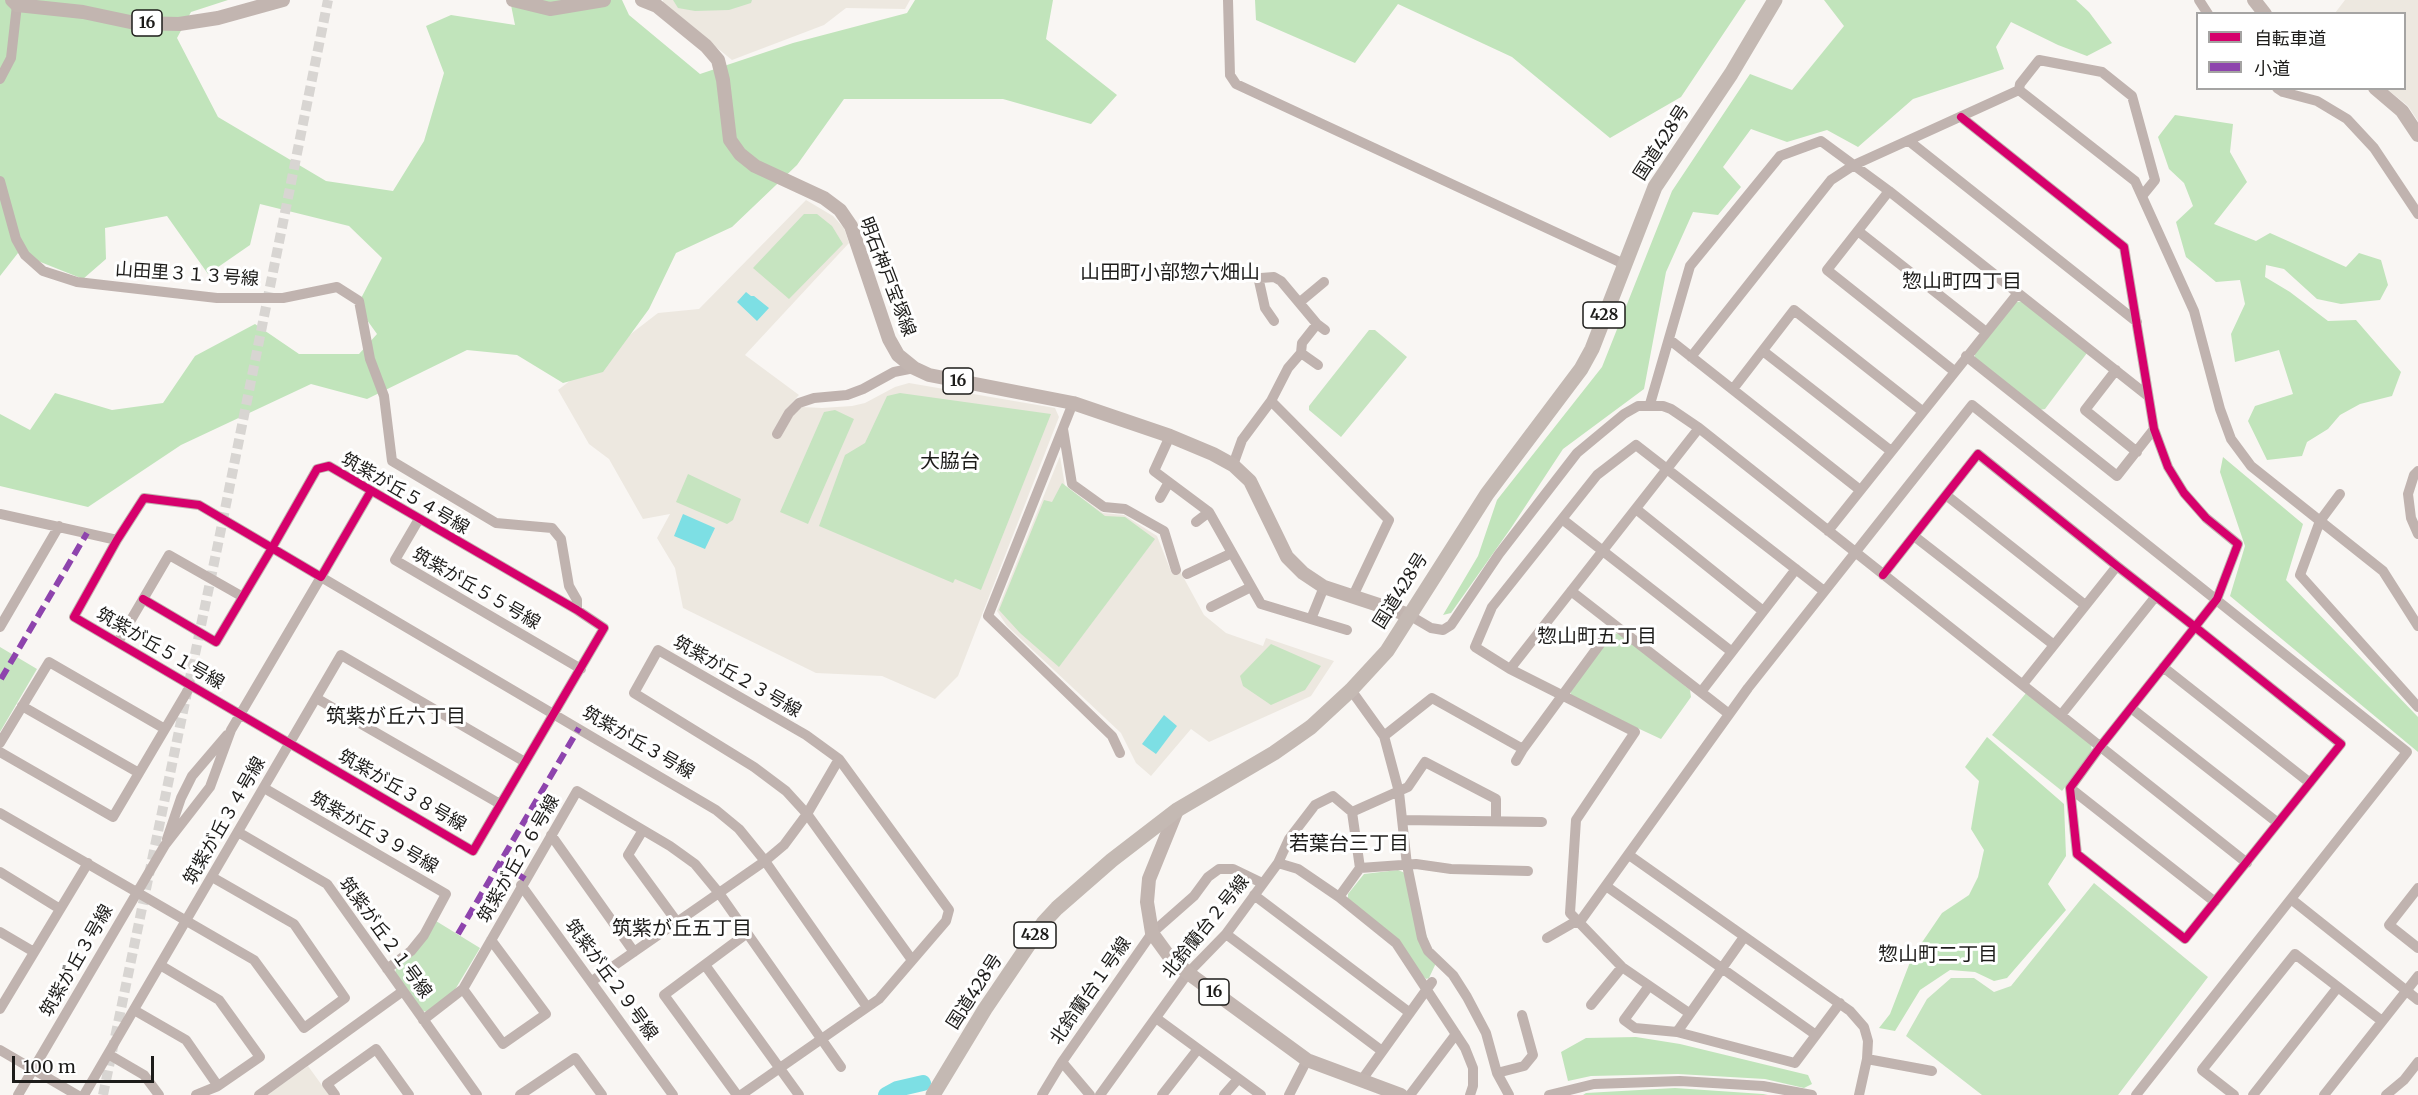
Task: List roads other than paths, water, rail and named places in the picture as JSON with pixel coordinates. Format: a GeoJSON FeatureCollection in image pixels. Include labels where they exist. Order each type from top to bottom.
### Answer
{"type":"FeatureCollection","features":[{"type":"Feature","properties":{"kind":"highway","name":"国道428号"},"geometry":{"type":"LineString","coordinates":[[933,1095],[985,1009],[1044,922],[1071,895],[1177,810],[1294,740],[1351,690],[1387,651],[1498,478],[1581,369],[1592,348],[1646,206],[1664,171],[1731,74],[1775,0]]}},
{"type":"Feature","properties":{"kind":"main road","name":"16"},"geometry":{"type":"LineString","coordinates":[[14,2],[83,12],[135,23],[179,24],[218,18],[283,0]]}},
{"type":"Feature","properties":{"kind":"main road"},"geometry":{"type":"LineString","coordinates":[[513,0],[550,9],[604,0]]}},
{"type":"Feature","properties":{"kind":"main road","name":"明石神戸宝塚線"},"geometry":{"type":"LineString","coordinates":[[642,0],[657,3],[706,46],[718,60],[723,80],[730,140],[740,154],[755,166],[824,198],[840,210],[851,226],[889,339],[898,355],[914,368],[929,375],[1072,403],[1170,436],[1213,454],[1233,465],[1250,481],[1287,557],[1303,573],[1324,587],[1410,615]]}},
{"type":"Feature","properties":{"kind":"main road"},"geometry":{"type":"LineString","coordinates":[[2254,0],[2263,12]]}},
{"type":"Feature","properties":{"kind":"main road"},"geometry":{"type":"LineString","coordinates":[[2377,90],[2402,111],[2418,135]]}},
{"type":"Feature","properties":{"kind":"main road","name":"16"},"geometry":{"type":"LineString","coordinates":[[1177,810],[1149,879],[1147,902],[1152,933],[1168,954],[1188,973],[1307,1060],[1401,1095]]}},
{"type":"Feature","properties":{"kind":"street"},"geometry":{"type":"LineString","coordinates":[[1228,0],[1230,75],[1236,84],[1624,264]]}},
{"type":"Feature","properties":{"kind":"street"},"geometry":{"type":"LineString","coordinates":[[0,79],[11,58],[14,2]]}},
{"type":"Feature","properties":{"kind":"street"},"geometry":{"type":"LineString","coordinates":[[2019,90],[2020,84],[2039,60],[2102,72],[2132,96],[2156,180],[2142,196]]}},
{"type":"Feature","properties":{"kind":"street"},"geometry":{"type":"LineString","coordinates":[[1691,357],[1831,180],[1854,165],[2019,90]]}},
{"type":"Feature","properties":{"kind":"street"},"geometry":{"type":"LineString","coordinates":[[2019,90],[2135,181],[2194,311],[2220,409],[2231,439],[2251,466],[2382,572],[2418,626]]}},
{"type":"Feature","properties":{"kind":"street"},"geometry":{"type":"LineString","coordinates":[[2280,90],[2317,101],[2347,119],[2374,148],[2418,214]]}},
{"type":"Feature","properties":{"kind":"street"},"geometry":{"type":"LineString","coordinates":[[1883,575],[1978,454],[2116,566],[2156,596],[2194,627],[2341,744],[2185,939],[2077,854],[2070,788],[2100,747],[2194,627],[2217,599],[2238,544],[2206,518],[2184,493],[2168,467],[2154,429],[2124,247],[1961,117]]}},
{"type":"Feature","properties":{"kind":"street"},"geometry":{"type":"LineString","coordinates":[[1650,404],[1690,266],[1780,156],[1821,141],[1889,191],[2148,396]]}},
{"type":"Feature","properties":{"kind":"street"},"geometry":{"type":"LineString","coordinates":[[1909,141],[2137,322]]}},
{"type":"Feature","properties":{"kind":"street","name":"山田里３１３号線"},"geometry":{"type":"LineString","coordinates":[[0,181],[16,239],[26,255],[44,271],[77,282],[217,298],[283,298],[337,287],[359,301],[370,359],[384,396],[392,461],[496,523],[552,528],[561,539],[569,586],[577,600],[578,610]]}},
{"type":"Feature","properties":{"kind":"street"},"geometry":{"type":"LineString","coordinates":[[1889,191],[1827,270],[1954,371]]}},
{"type":"Feature","properties":{"kind":"street"},"geometry":{"type":"LineString","coordinates":[[1858,231],[1986,332]]}},
{"type":"Feature","properties":{"kind":"street"},"geometry":{"type":"LineString","coordinates":[[1233,465],[1242,440],[1271,401],[1288,368],[1301,353],[1302,344],[1321,327],[1300,302],[1288,292],[1281,281],[1274,277],[1261,278],[1258,281],[1265,308],[1274,321]]}},
{"type":"Feature","properties":{"kind":"street"},"geometry":{"type":"LineString","coordinates":[[1300,302],[1324,282]]}},
{"type":"Feature","properties":{"kind":"street"},"geometry":{"type":"LineString","coordinates":[[1828,531],[2018,293]]}},
{"type":"Feature","properties":{"kind":"street"},"geometry":{"type":"LineString","coordinates":[[1733,389],[1794,310],[1922,411]]}},
{"type":"Feature","properties":{"kind":"street"},"geometry":{"type":"LineString","coordinates":[[1670,340],[1860,490]]}},
{"type":"Feature","properties":{"kind":"street"},"geometry":{"type":"LineString","coordinates":[[1763,351],[1890,451]]}},
{"type":"Feature","properties":{"kind":"street"},"geometry":{"type":"LineString","coordinates":[[1301,353],[1318,365]]}},
{"type":"Feature","properties":{"kind":"street"},"geometry":{"type":"LineString","coordinates":[[1966,356],[2118,476],[2154,429]]}},
{"type":"Feature","properties":{"kind":"street"},"geometry":{"type":"LineString","coordinates":[[777,434],[789,413],[799,403],[814,398],[847,395],[894,372],[914,368]]}},
{"type":"Feature","properties":{"kind":"street"},"geometry":{"type":"LineString","coordinates":[[2116,370],[2085,410],[2136,452]]}},
{"type":"Feature","properties":{"kind":"street"},"geometry":{"type":"LineString","coordinates":[[1271,401],[1389,520],[1353,596]]}},
{"type":"Feature","properties":{"kind":"street"},"geometry":{"type":"LineString","coordinates":[[1072,403],[988,616],[1112,736],[1120,753]]}},
{"type":"Feature","properties":{"kind":"street"},"geometry":{"type":"LineString","coordinates":[[1410,615],[1431,628],[1443,630],[1451,625],[1499,554],[1577,453],[1624,414],[1638,406],[1650,404],[1671,409],[1699,428],[2247,862]]}},
{"type":"Feature","properties":{"kind":"street"},"geometry":{"type":"LineString","coordinates":[[1579,923],[1729,714],[1972,405],[2407,752],[2136,1095]]}},
{"type":"Feature","properties":{"kind":"street"},"geometry":{"type":"LineString","coordinates":[[1063,428],[1072,484],[1104,507],[1125,508],[1164,531],[1182,572],[1232,553]]}},
{"type":"Feature","properties":{"kind":"street"},"geometry":{"type":"LineString","coordinates":[[1509,669],[1699,428]]}},
{"type":"Feature","properties":{"kind":"street"},"geometry":{"type":"LineString","coordinates":[[1170,436],[1154,471],[1209,512],[1261,604],[1347,630]]}},
{"type":"Feature","properties":{"kind":"street"},"geometry":{"type":"LineString","coordinates":[[1689,1013],[1622,967],[1570,913],[1576,820],[1635,732],[1509,669],[1475,647],[1492,607],[1597,475],[1636,445],[1824,591]]}},
{"type":"Feature","properties":{"kind":"street","name":"筑紫が丘５４号線"},"geometry":{"type":"LineString","coordinates":[[143,599],[216,642],[317,469],[329,466],[578,610],[604,628],[555,714]]}},
{"type":"Feature","properties":{"kind":"street"},"geometry":{"type":"LineString","coordinates":[[2418,471],[2414,475],[2408,494],[2411,518],[2418,534]]}},
{"type":"Feature","properties":{"kind":"street"},"geometry":{"type":"LineString","coordinates":[[1160,498],[1169,482]]}},
{"type":"Feature","properties":{"kind":"street","name":"筑紫が丘３号線"},"geometry":{"type":"LineString","coordinates":[[18,1095],[165,845],[210,787],[231,730],[240,713],[371,491]]}},
{"type":"Feature","properties":{"kind":"street"},"geometry":{"type":"LineString","coordinates":[[2340,494],[2320,521],[2300,575],[2418,707]]}},
{"type":"Feature","properties":{"kind":"street"},"geometry":{"type":"LineString","coordinates":[[1946,495],[2085,605]]}},
{"type":"Feature","properties":{"kind":"street","name":"筑紫が丘５１号線"},"geometry":{"type":"LineString","coordinates":[[240,713],[74,617],[117,540],[144,498],[200,505],[321,577]]}},
{"type":"Feature","properties":{"kind":"street"},"geometry":{"type":"LineString","coordinates":[[1636,509],[1763,610]]}},
{"type":"Feature","properties":{"kind":"street"},"geometry":{"type":"LineString","coordinates":[[1196,522],[1209,512]]}},
{"type":"Feature","properties":{"kind":"street"},"geometry":{"type":"LineString","coordinates":[[0,514],[117,540]]}},
{"type":"Feature","properties":{"kind":"street","name":"筑紫が丘５５号線"},"geometry":{"type":"LineString","coordinates":[[419,519],[395,560],[581,669]]}},
{"type":"Feature","properties":{"kind":"street"},"geometry":{"type":"LineString","coordinates":[[1562,519],[1732,652]]}},
{"type":"Feature","properties":{"kind":"street"},"geometry":{"type":"LineString","coordinates":[[0,627],[59,526]]}},
{"type":"Feature","properties":{"kind":"street"},"geometry":{"type":"LineString","coordinates":[[1914,536],[2054,645]]}},
{"type":"Feature","properties":{"kind":"street"},"geometry":{"type":"LineString","coordinates":[[118,642],[169,555],[243,597]]}},
{"type":"Feature","properties":{"kind":"street"},"geometry":{"type":"LineString","coordinates":[[2023,684],[2116,566]]}},
{"type":"Feature","properties":{"kind":"street"},"geometry":{"type":"LineString","coordinates":[[1701,692],[1796,569]]}},
{"type":"Feature","properties":{"kind":"street","name":"筑紫が丘３号線"},"geometry":{"type":"LineString","coordinates":[[321,577],[716,810],[739,829],[765,861],[867,1007]]}},
{"type":"Feature","properties":{"kind":"street"},"geometry":{"type":"LineString","coordinates":[[1211,607],[1251,587]]}},
{"type":"Feature","properties":{"kind":"street"},"geometry":{"type":"LineString","coordinates":[[1311,619],[1324,587]]}},
{"type":"Feature","properties":{"kind":"street"},"geometry":{"type":"LineString","coordinates":[[1571,591],[1729,714]]}},
{"type":"Feature","properties":{"kind":"street"},"geometry":{"type":"LineString","coordinates":[[2061,715],[2156,596]]}},
{"type":"Feature","properties":{"kind":"street"},"geometry":{"type":"LineString","coordinates":[[1516,761],[1614,625]]}},
{"type":"Feature","properties":{"kind":"street","name":"筑紫が丘２３号線"},"geometry":{"type":"LineString","coordinates":[[741,1095],[879,999],[946,921],[949,910],[839,759],[806,735],[658,650],[634,693],[754,767],[786,791],[807,814],[912,960]]}},
{"type":"Feature","properties":{"kind":"street","name":"筑紫が丘３４号線"},"geometry":{"type":"LineString","coordinates":[[84,1095],[341,655],[525,762]]}},
{"type":"Feature","properties":{"kind":"street"},"geometry":{"type":"LineString","coordinates":[[0,743],[49,662],[165,729]]}},
{"type":"Feature","properties":{"kind":"street"},"geometry":{"type":"LineString","coordinates":[[2163,667],[2310,783]]}},
{"type":"Feature","properties":{"kind":"street"},"geometry":{"type":"LineString","coordinates":[[0,752],[113,817],[191,685]]}},
{"type":"Feature","properties":{"kind":"street"},"geometry":{"type":"LineString","coordinates":[[1351,690],[1384,736],[1399,792],[1407,865],[1422,938],[1456,1034],[1473,1068],[1473,1086],[1470,1095]]}},
{"type":"Feature","properties":{"kind":"street"},"geometry":{"type":"LineString","coordinates":[[316,698],[500,804]]}},
{"type":"Feature","properties":{"kind":"street"},"geometry":{"type":"LineString","coordinates":[[1384,736],[1431,698],[1523,749]]}},
{"type":"Feature","properties":{"kind":"street"},"geometry":{"type":"LineString","coordinates":[[22,706],[139,773]]}},
{"type":"Feature","properties":{"kind":"street"},"geometry":{"type":"LineString","coordinates":[[2131,708],[2278,823]]}},
{"type":"Feature","properties":{"kind":"street","name":"筑紫が丘３８号線"},"geometry":{"type":"LineString","coordinates":[[240,713],[473,850],[555,714]]}},
{"type":"Feature","properties":{"kind":"street","name":"筑紫が丘３号線"},"geometry":{"type":"LineString","coordinates":[[165,845],[181,798],[192,776],[231,730]]}},
{"type":"Feature","properties":{"kind":"street"},"geometry":{"type":"LineString","coordinates":[[592,981],[765,861],[784,845],[807,814],[839,759]]}},
{"type":"Feature","properties":{"kind":"street"},"geometry":{"type":"LineString","coordinates":[[1339,897],[1360,868],[1352,812],[1408,787],[1425,762],[1496,799],[1496,821]]}},
{"type":"Feature","properties":{"kind":"street","name":"筑紫が丘３９号線"},"geometry":{"type":"LineString","coordinates":[[264,788],[446,894],[424,935],[411,951],[387,969]]}},
{"type":"Feature","properties":{"kind":"street"},"geometry":{"type":"LineString","coordinates":[[2070,788],[2215,902]]}},
{"type":"Feature","properties":{"kind":"street","name":"筑紫が丘２６号線"},"geometry":{"type":"LineString","coordinates":[[423,1020],[463,989],[577,791],[644,830],[695,864],[719,893],[841,1067]]}},
{"type":"Feature","properties":{"kind":"street","name":"北鈴蘭台２号線"},"geometry":{"type":"LineString","coordinates":[[1100,1095],[1188,973],[1226,934],[1278,863],[1289,839],[1315,805],[1334,796],[1352,812]]}},
{"type":"Feature","properties":{"kind":"street"},"geometry":{"type":"LineString","coordinates":[[0,813],[254,960],[304,1028],[345,998],[294,924],[212,877]]}},
{"type":"Feature","properties":{"kind":"street"},"geometry":{"type":"LineString","coordinates":[[1402,820],[1542,822]]}},
{"type":"Feature","properties":{"kind":"street"},"geometry":{"type":"LineString","coordinates":[[644,830],[628,855],[677,922]]}},
{"type":"Feature","properties":{"kind":"street","name":"筑紫が丘２１号線"},"geometry":{"type":"LineString","coordinates":[[238,832],[327,884],[477,1095]]}},
{"type":"Feature","properties":{"kind":"street"},"geometry":{"type":"LineString","coordinates":[[551,835],[634,952]]}},
{"type":"Feature","properties":{"kind":"street"},"geometry":{"type":"LineString","coordinates":[[1629,855],[1850,1011],[1864,1027],[1868,1041],[1867,1059],[1859,1095]]}},
{"type":"Feature","properties":{"kind":"street"},"geometry":{"type":"LineString","coordinates":[[0,1009],[4,992],[34,952],[88,863]]}},
{"type":"Feature","properties":{"kind":"street"},"geometry":{"type":"LineString","coordinates":[[1278,863],[1298,869],[1339,897],[1435,978]]}},
{"type":"Feature","properties":{"kind":"street"},"geometry":{"type":"LineString","coordinates":[[1360,868],[1416,864],[1451,869],[1528,872]]}},
{"type":"Feature","properties":{"kind":"street","name":"北鈴蘭台１号線"},"geometry":{"type":"LineString","coordinates":[[1090,1095],[1062,1062],[1152,933],[1194,896],[1208,877],[1219,869],[1233,869],[1263,883]]}},
{"type":"Feature","properties":{"kind":"street"},"geometry":{"type":"LineString","coordinates":[[0,872],[60,909]]}},
{"type":"Feature","properties":{"kind":"street","name":"筑紫が丘２９号線"},"geometry":{"type":"LineString","coordinates":[[521,885],[674,1095]]}},
{"type":"Feature","properties":{"kind":"street"},"geometry":{"type":"LineString","coordinates":[[1606,886],[1816,1035]]}},
{"type":"Feature","properties":{"kind":"street"},"geometry":{"type":"LineString","coordinates":[[2418,888],[2389,925],[2418,948]]}},
{"type":"Feature","properties":{"kind":"street"},"geometry":{"type":"LineString","coordinates":[[1254,895],[1410,1012]]}},
{"type":"Feature","properties":{"kind":"street"},"geometry":{"type":"LineString","coordinates":[[2291,899],[2418,1000]]}},
{"type":"Feature","properties":{"kind":"street"},"geometry":{"type":"LineString","coordinates":[[1547,938],[1573,923],[1579,923]]}},
{"type":"Feature","properties":{"kind":"street"},"geometry":{"type":"LineString","coordinates":[[0,932],[34,952]]}},
{"type":"Feature","properties":{"kind":"street"},"geometry":{"type":"LineString","coordinates":[[737,1095],[664,995],[746,934]]}},
{"type":"Feature","properties":{"kind":"street"},"geometry":{"type":"LineString","coordinates":[[1226,934],[1382,1051]]}},
{"type":"Feature","properties":{"kind":"street"},"geometry":{"type":"LineString","coordinates":[[1677,1032],[1744,937]]}},
{"type":"Feature","properties":{"kind":"street"},"geometry":{"type":"LineString","coordinates":[[463,989],[503,1044],[546,1014],[491,940]]}},
{"type":"Feature","properties":{"kind":"street"},"geometry":{"type":"LineString","coordinates":[[2234,1095],[2202,1070],[2295,954],[2382,1021]]}},
{"type":"Feature","properties":{"kind":"street"},"geometry":{"type":"LineString","coordinates":[[160,965],[219,1000],[260,1057],[218,1086],[196,1095]]}},
{"type":"Feature","properties":{"kind":"street"},"geometry":{"type":"LineString","coordinates":[[705,965],[799,1095]]}},
{"type":"Feature","properties":{"kind":"street"},"geometry":{"type":"LineString","coordinates":[[1591,1005],[1622,967]]}},
{"type":"Feature","properties":{"kind":"street"},"geometry":{"type":"LineString","coordinates":[[1360,1081],[1435,978],[1453,975],[1486,1033],[1497,1073],[1509,1095]]}},
{"type":"Feature","properties":{"kind":"street"},"geometry":{"type":"LineString","coordinates":[[2324,1095],[2418,976]]}},
{"type":"Feature","properties":{"kind":"street"},"geometry":{"type":"LineString","coordinates":[[1649,986],[1624,1020],[1635,1028],[1677,1032],[1795,1063],[1840,1003]]}},
{"type":"Feature","properties":{"kind":"street"},"geometry":{"type":"LineString","coordinates":[[2253,1095],[2338,987]]}},
{"type":"Feature","properties":{"kind":"street"},"geometry":{"type":"LineString","coordinates":[[259,1095],[403,991]]}},
{"type":"Feature","properties":{"kind":"street"},"geometry":{"type":"LineString","coordinates":[[134,1010],[186,1040],[218,1086]]}},
{"type":"Feature","properties":{"kind":"street"},"geometry":{"type":"LineString","coordinates":[[1497,1073],[1524,1066],[1533,1055],[1522,1015]]}},
{"type":"Feature","properties":{"kind":"street"},"geometry":{"type":"LineString","coordinates":[[1156,1018],[1261,1095]]}},
{"type":"Feature","properties":{"kind":"street"},"geometry":{"type":"LineString","coordinates":[[1410,1095],[1456,1034]]}},
{"type":"Feature","properties":{"kind":"street"},"geometry":{"type":"LineString","coordinates":[[335,1095],[327,1084],[376,1049],[409,1095]]}},
{"type":"Feature","properties":{"kind":"street"},"geometry":{"type":"LineString","coordinates":[[1162,1095],[1198,1049]]}},
{"type":"Feature","properties":{"kind":"street"},"geometry":{"type":"LineString","coordinates":[[0,1050],[77,1095]]}},
{"type":"Feature","properties":{"kind":"street"},"geometry":{"type":"LineString","coordinates":[[108,1054],[144,1075],[159,1095]]}},
{"type":"Feature","properties":{"kind":"street"},"geometry":{"type":"LineString","coordinates":[[520,1095],[536,1091],[575,1058],[602,1095]]}},
{"type":"Feature","properties":{"kind":"street"},"geometry":{"type":"LineString","coordinates":[[1867,1059],[1932,1071]]}},
{"type":"Feature","properties":{"kind":"street"},"geometry":{"type":"LineString","coordinates":[[1289,1095],[1307,1060]]}},
{"type":"Feature","properties":{"kind":"street"},"geometry":{"type":"LineString","coordinates":[[1042,1095],[1062,1062]]}},
{"type":"Feature","properties":{"kind":"street"},"geometry":{"type":"LineString","coordinates":[[2386,1095],[2404,1080],[2418,1062]]}},
{"type":"Feature","properties":{"kind":"street"},"geometry":{"type":"LineString","coordinates":[[1224,1095],[1238,1079]]}},
{"type":"Feature","properties":{"kind":"street"},"geometry":{"type":"LineString","coordinates":[[1549,1095],[1594,1084],[1680,1082],[1763,1086],[1812,1095]]}},
{"type":"Feature","properties":{"kind":"water"},"geometry":{"type":"Polygon","coordinates":[[[746,292],[769,308],[757,321],[737,302],[746,292]]]}},
{"type":"Feature","properties":{"kind":"water"},"geometry":{"type":"Polygon","coordinates":[[[683,514],[715,528],[705,549],[674,536],[683,514]]]}},
{"type":"Feature","properties":{"kind":"water"},"geometry":{"type":"Polygon","coordinates":[[[1164,715],[1177,726],[1156,754],[1142,744],[1164,715]]]}},
{"type":"Feature","properties":{"kind":"waterway"},"geometry":{"type":"LineString","coordinates":[[886,1095],[897,1089],[923,1083]]}},
{"type":"Feature","properties":{"kind":"tunnel"},"geometry":{"type":"LineString","coordinates":[[103,1095],[328,0]]}},
{"type":"Feature","properties":{"kind":"district","name":"山田町小部惣六畑山"},"geometry":{"type":"Point","coordinates":[1170,273]}},
{"type":"Feature","properties":{"kind":"district","name":"惣山町四丁目"},"geometry":{"type":"Point","coordinates":[1962,282]}},
{"type":"Feature","properties":{"kind":"district","name":"大脇台"},"geometry":{"type":"Point","coordinates":[950,462]}},
{"type":"Feature","properties":{"kind":"district","name":"惣山町五丁目"},"geometry":{"type":"Point","coordinates":[1597,637]}},
{"type":"Feature","properties":{"kind":"district","name":"筑紫が丘六丁目"},"geometry":{"type":"Point","coordinates":[396,717]}},
{"type":"Feature","properties":{"kind":"district","name":"若葉台三丁目"},"geometry":{"type":"Point","coordinates":[1349,844]}},
{"type":"Feature","properties":{"kind":"district","name":"筑紫が丘五丁目"},"geometry":{"type":"Point","coordinates":[682,929]}},
{"type":"Feature","properties":{"kind":"district","name":"惣山町二丁目"},"geometry":{"type":"Point","coordinates":[1938,955]}}]}
